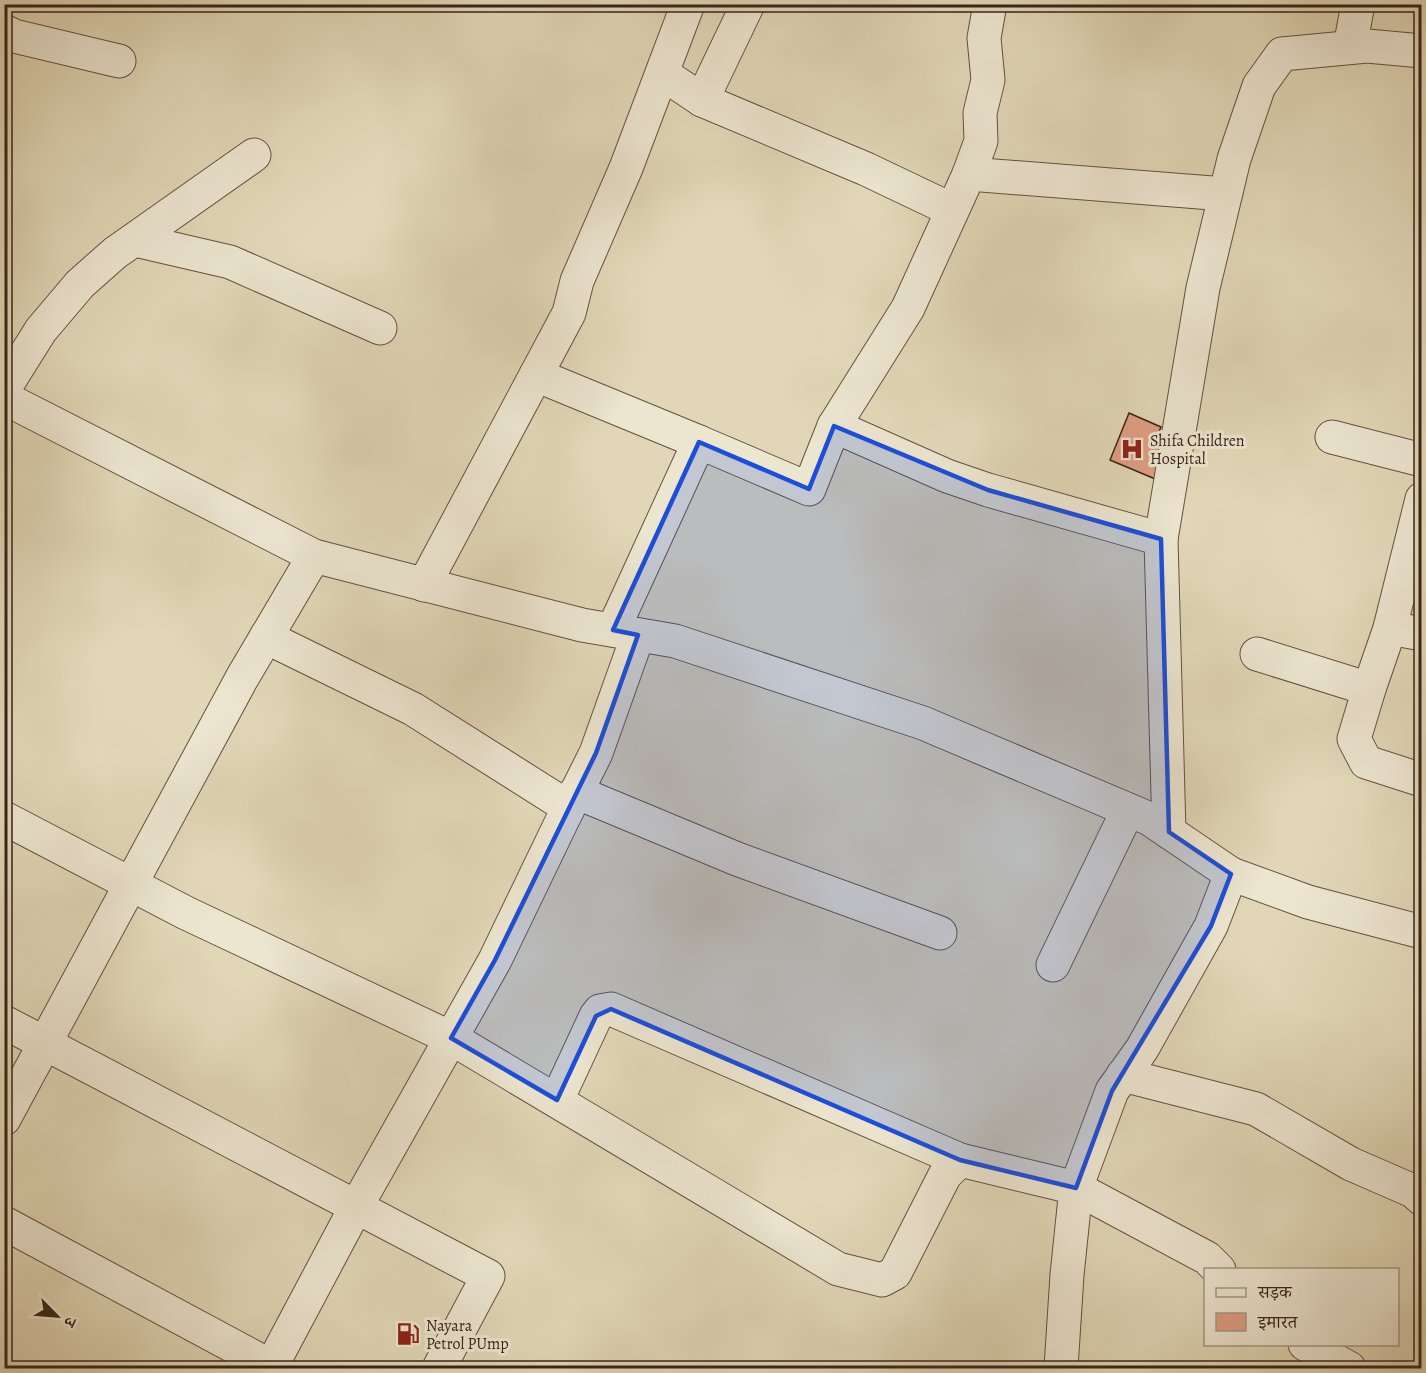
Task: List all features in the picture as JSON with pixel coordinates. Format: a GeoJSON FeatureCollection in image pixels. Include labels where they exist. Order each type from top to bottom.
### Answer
{"type":"FeatureCollection","features":[{"type":"Feature","properties":{"kind":"street"},"geometry":{"type":"LineString","coordinates":[[424,585],[569,313],[577,281],[626,168],[688,4]]}},
{"type":"Feature","properties":{"kind":"street"},"geometry":{"type":"LineString","coordinates":[[702,100],[748,4]]}},
{"type":"Feature","properties":{"kind":"street"},"geometry":{"type":"LineString","coordinates":[[536,375],[809,489],[834,426],[908,308],[969,174],[981,141],[980,113],[988,80],[984,38],[990,4]]}},
{"type":"Feature","properties":{"kind":"street"},"geometry":{"type":"LineString","coordinates":[[1350,47],[1358,4]]}},
{"type":"Feature","properties":{"kind":"street"},"geometry":{"type":"LineString","coordinates":[[4,31],[14,36],[119,61]]}},
{"type":"Feature","properties":{"kind":"street"},"geometry":{"type":"LineString","coordinates":[[1169,832],[1161,539],[1203,288],[1234,159],[1259,86],[1282,54],[1366,46],[1422,51]]}},
{"type":"Feature","properties":{"kind":"street"},"geometry":{"type":"LineString","coordinates":[[663,74],[702,100],[866,170],[952,210]]}},
{"type":"Feature","properties":{"kind":"street"},"geometry":{"type":"LineString","coordinates":[[254,155],[115,253],[80,284],[41,330],[8,395],[314,556],[541,615],[675,641],[923,723],[1150,819],[1231,874],[1308,902],[1422,932]]}},
{"type":"Feature","properties":{"kind":"street"},"geometry":{"type":"LineString","coordinates":[[969,174],[1225,194]]}},
{"type":"Feature","properties":{"kind":"street"},"geometry":{"type":"LineString","coordinates":[[135,240],[230,262],[380,328]]}},
{"type":"Feature","properties":{"kind":"street"},"geometry":{"type":"LineString","coordinates":[[834,426],[947,476],[988,490],[1161,539]]}},
{"type":"Feature","properties":{"kind":"street"},"geometry":{"type":"LineString","coordinates":[[1332,437],[1422,460]]}},
{"type":"Feature","properties":{"kind":"street"},"geometry":{"type":"LineString","coordinates":[[4,1223],[272,1367],[356,1207],[495,960],[596,753],[626,633],[699,442]]}},
{"type":"Feature","properties":{"kind":"street"},"geometry":{"type":"LineString","coordinates":[[1422,499],[1390,628],[1354,739],[1366,762],[1422,780]]}},
{"type":"Feature","properties":{"kind":"street"},"geometry":{"type":"LineString","coordinates":[[4,1119],[266,637],[314,556]]}},
{"type":"Feature","properties":{"kind":"street"},"geometry":{"type":"LineString","coordinates":[[1390,628],[1422,634]]}},
{"type":"Feature","properties":{"kind":"street"},"geometry":{"type":"LineString","coordinates":[[266,637],[413,709],[572,800],[940,933]]}},
{"type":"Feature","properties":{"kind":"street"},"geometry":{"type":"LineString","coordinates":[[1257,654],[1369,689]]}},
{"type":"Feature","properties":{"kind":"street"},"geometry":{"type":"LineString","coordinates":[[1053,965],[1128,810]]}},
{"type":"Feature","properties":{"kind":"street"},"geometry":{"type":"LineString","coordinates":[[4,818],[196,918],[451,1038],[838,1269],[882,1280],[895,1272],[945,1175],[960,1160]]}},
{"type":"Feature","properties":{"kind":"street"},"geometry":{"type":"LineString","coordinates":[[1061,1368],[1076,1188],[1112,1091],[1142,1048],[1211,926],[1231,874]]}},
{"type":"Feature","properties":{"kind":"street"},"geometry":{"type":"LineString","coordinates":[[557,1100],[596,1016],[600,1011],[611,1009],[960,1160],[1076,1188],[1208,1258],[1218,1268]]}},
{"type":"Feature","properties":{"kind":"street"},"geometry":{"type":"LineString","coordinates":[[4,1022],[488,1276],[440,1368]]}},
{"type":"Feature","properties":{"kind":"street"},"geometry":{"type":"LineString","coordinates":[[1123,1075],[1256,1109],[1351,1164],[1413,1191],[1422,1199]]}},
{"type":"Feature","properties":{"kind":"street"},"geometry":{"type":"LineString","coordinates":[[1309,1346],[1349,1368]]}},
{"type":"Feature","properties":{"kind":"highlighted area"},"geometry":{"type":"Polygon","coordinates":[[[834,426],[988,490],[1161,539],[1169,832],[1231,874],[1211,926],[1112,1091],[1076,1188],[960,1160],[611,1009],[596,1016],[557,1100],[451,1038],[495,960],[596,753],[638,635],[613,630],[699,442],[809,489],[834,426]]]}},
{"type":"Feature","properties":{"kind":"building"},"geometry":{"type":"Polygon","coordinates":[[[1129,413],[1161,427],[1156,439],[1175,447],[1160,481],[1110,460],[1129,413]]]}},
{"type":"Feature","properties":{"kind":"place","name":"Shifa Children Hospital"},"geometry":{"type":"Point","coordinates":[1132,449]}},
{"type":"Feature","properties":{"kind":"place","name":"Nayara Petrol PUmp"},"geometry":{"type":"Point","coordinates":[408,1334]}}]}
